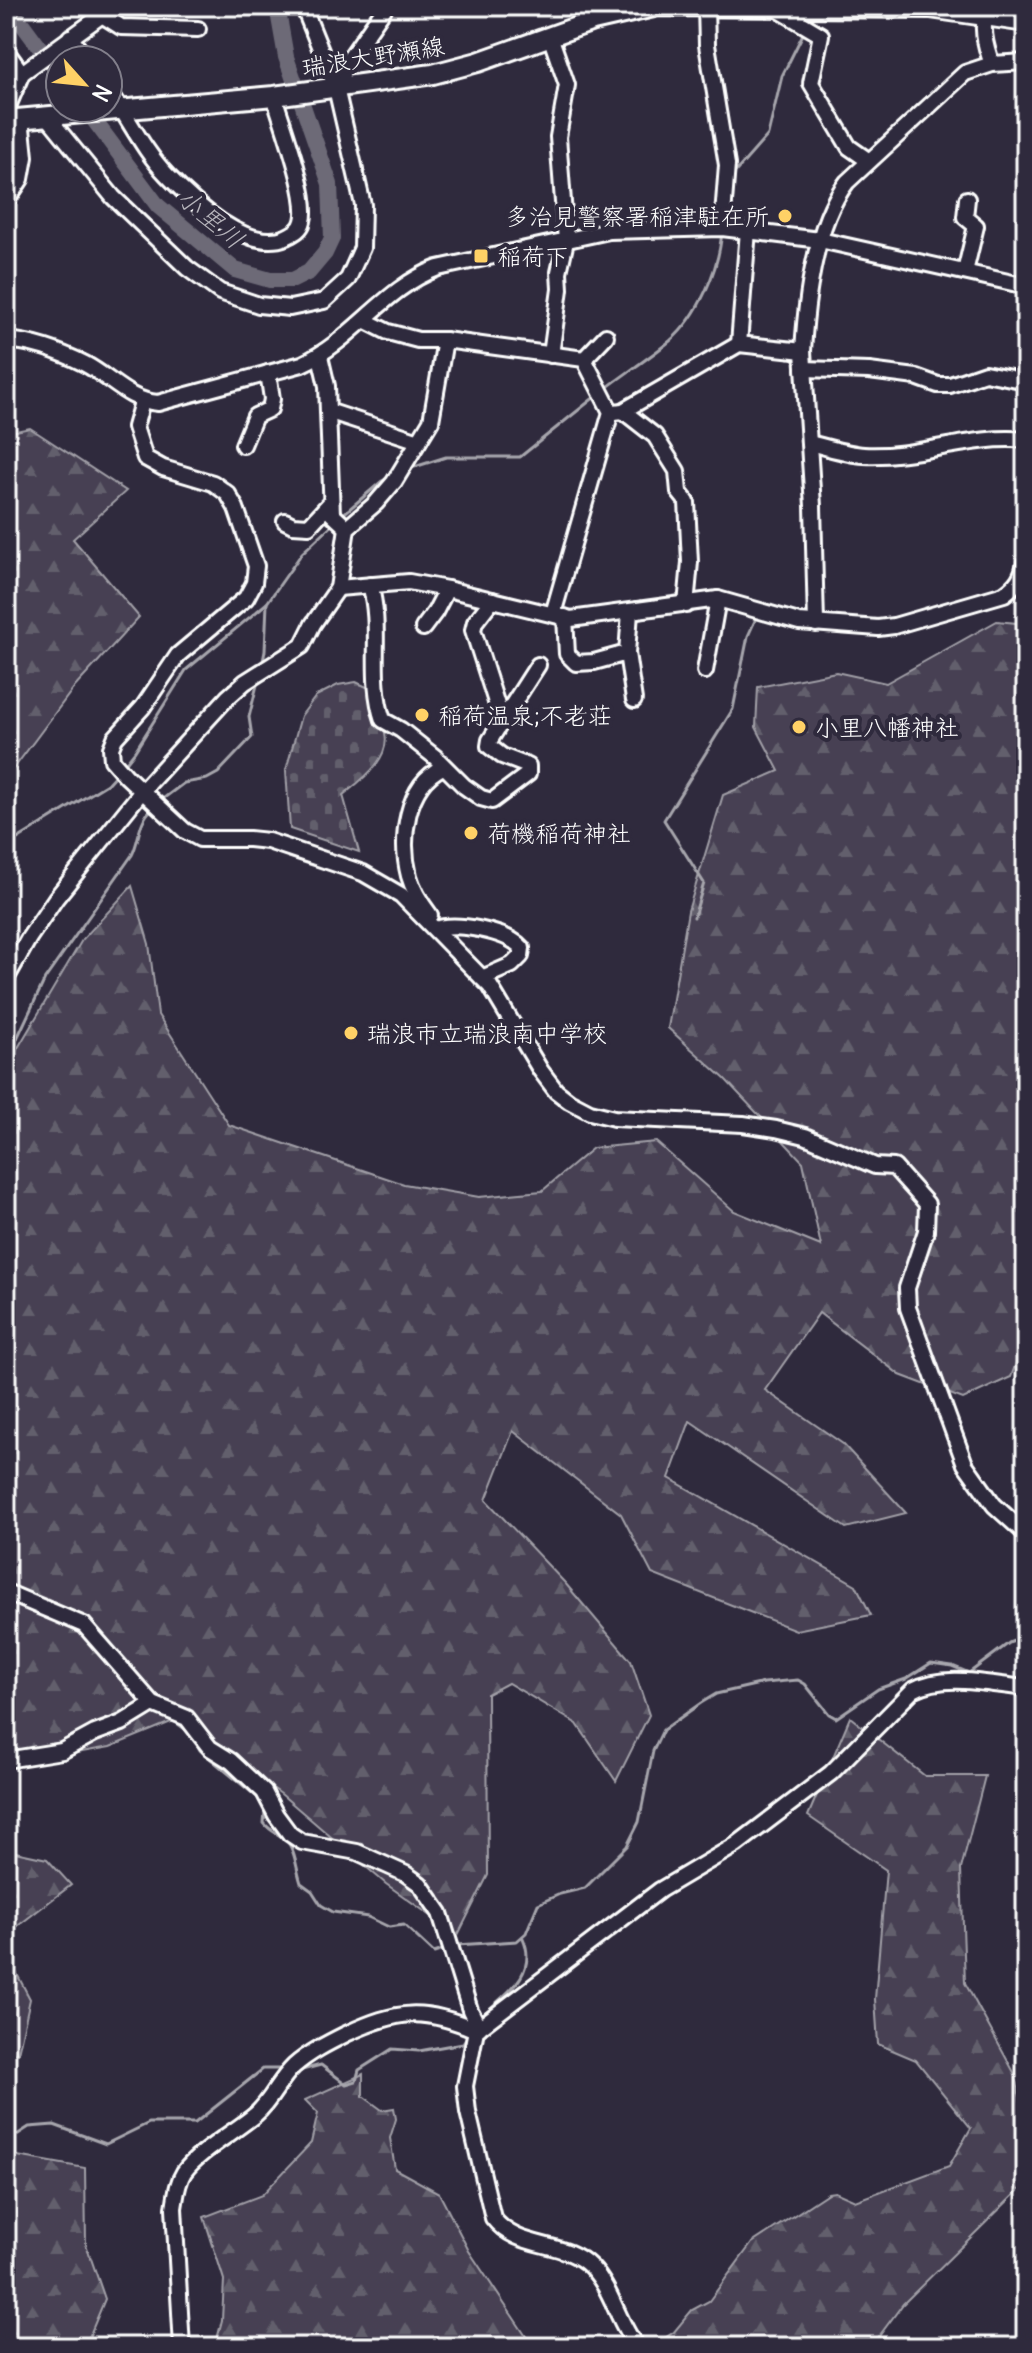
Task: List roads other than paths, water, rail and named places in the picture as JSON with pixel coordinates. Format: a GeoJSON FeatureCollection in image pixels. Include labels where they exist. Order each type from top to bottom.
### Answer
{"type":"FeatureCollection","features":[{"type":"Feature","properties":{"kind":"main road","name":"瑞浪大野瀬線"},"geometry":{"type":"LineString","coordinates":[[124,108],[280,96],[433,74],[478,62],[625,12],[658,6],[774,7],[806,20],[828,7],[986,10],[1026,22]]}},
{"type":"Feature","properties":{"kind":"main road","name":"瑞浪大野瀬線"},"geometry":{"type":"LineString","coordinates":[[11,116],[44,116]]}},
{"type":"Feature","properties":{"kind":"street"},"geometry":{"type":"LineString","coordinates":[[56,124],[113,197],[187,268],[220,292],[259,305],[290,308],[324,301],[348,279],[362,248],[363,205],[338,88],[303,6]]}},
{"type":"Feature","properties":{"kind":"street"},"geometry":{"type":"LineString","coordinates":[[338,88],[343,68],[386,6]]}},
{"type":"Feature","properties":{"kind":"street"},"geometry":{"type":"LineString","coordinates":[[706,6],[707,45],[727,165],[726,228]]}},
{"type":"Feature","properties":{"kind":"street"},"geometry":{"type":"LineString","coordinates":[[986,10],[984,43],[992,64]]}},
{"type":"Feature","properties":{"kind":"street"},"geometry":{"type":"LineString","coordinates":[[6,202],[21,179],[25,157],[11,116],[22,73],[100,11],[121,27],[198,29]]}},
{"type":"Feature","properties":{"kind":"street"},"geometry":{"type":"LineString","coordinates":[[806,20],[821,35],[811,83],[849,147],[869,161]]}},
{"type":"Feature","properties":{"kind":"street"},"geometry":{"type":"LineString","coordinates":[[550,36],[567,85],[558,137],[566,241],[559,272],[560,289],[551,355]]}},
{"type":"Feature","properties":{"kind":"street"},"geometry":{"type":"LineString","coordinates":[[70,37],[75,44]]}},
{"type":"Feature","properties":{"kind":"street"},"geometry":{"type":"LineString","coordinates":[[6,51],[22,73]]}},
{"type":"Feature","properties":{"kind":"street"},"geometry":{"type":"LineString","coordinates":[[816,624],[803,351],[820,240],[838,192],[965,73],[992,64],[1026,62]]}},
{"type":"Feature","properties":{"kind":"street"},"geometry":{"type":"LineString","coordinates":[[124,115],[165,173],[202,207],[228,226],[259,239],[278,240],[296,232],[303,222],[304,201],[280,96]]}},
{"type":"Feature","properties":{"kind":"street"},"geometry":{"type":"LineString","coordinates":[[965,272],[976,226],[965,217],[967,199]]}},
{"type":"Feature","properties":{"kind":"street"},"geometry":{"type":"LineString","coordinates":[[739,344],[748,230]]}},
{"type":"Feature","properties":{"kind":"street"},"geometry":{"type":"LineString","coordinates":[[6,340],[34,344],[86,364],[142,402],[158,403],[320,356],[396,290],[417,276],[438,268],[609,231],[748,230],[820,240],[1026,286]]}},
{"type":"Feature","properties":{"kind":"street"},"geometry":{"type":"LineString","coordinates":[[364,320],[388,332],[418,340],[445,340],[584,359]]}},
{"type":"Feature","properties":{"kind":"street"},"geometry":{"type":"LineString","coordinates":[[584,359],[606,336]]}},
{"type":"Feature","properties":{"kind":"street"},"geometry":{"type":"LineString","coordinates":[[6,979],[56,898],[142,791],[228,697],[302,646],[338,588],[347,528],[376,503],[394,482],[431,421],[445,340]]}},
{"type":"Feature","properties":{"kind":"street"},"geometry":{"type":"LineString","coordinates":[[627,653],[594,662],[576,663],[567,654],[559,616],[617,411],[739,344],[803,351]]}},
{"type":"Feature","properties":{"kind":"street"},"geometry":{"type":"LineString","coordinates":[[320,356],[327,386],[332,508],[347,528]]}},
{"type":"Feature","properties":{"kind":"street"},"geometry":{"type":"LineString","coordinates":[[584,359],[600,393],[617,411],[655,436],[677,471],[679,492],[687,502],[690,562],[686,605]]}},
{"type":"Feature","properties":{"kind":"street"},"geometry":{"type":"LineString","coordinates":[[804,369],[869,371],[916,377],[938,385],[950,385],[985,373],[1026,381]]}},
{"type":"Feature","properties":{"kind":"street"},"geometry":{"type":"LineString","coordinates":[[243,445],[255,416],[270,409],[272,399],[268,373]]}},
{"type":"Feature","properties":{"kind":"street"},"geometry":{"type":"LineString","coordinates":[[142,402],[135,427],[145,458],[163,468],[213,483],[228,494],[256,566],[254,583],[246,598],[178,655],[143,707],[115,738],[111,748],[112,760],[185,831],[200,839],[268,841],[363,873],[401,895],[482,978],[502,1003],[556,1091],[590,1112],[614,1118],[743,1124],[776,1129],[805,1136],[875,1166],[894,1167],[927,1204],[926,1231],[907,1288],[908,1308],[965,1464],[994,1505],[1026,1534]]}},
{"type":"Feature","properties":{"kind":"street"},"geometry":{"type":"LineString","coordinates":[[328,411],[419,441]]}},
{"type":"Feature","properties":{"kind":"street"},"geometry":{"type":"LineString","coordinates":[[809,443],[862,455],[1001,438],[1026,440]]}},
{"type":"Feature","properties":{"kind":"street"},"geometry":{"type":"LineString","coordinates":[[285,521],[309,526],[332,508]]}},
{"type":"Feature","properties":{"kind":"street"},"geometry":{"type":"LineString","coordinates":[[338,588],[409,582],[578,619],[718,599],[799,622],[878,628],[1004,594],[1022,577],[1026,560]]}},
{"type":"Feature","properties":{"kind":"street"},"geometry":{"type":"LineString","coordinates":[[370,585],[374,600],[375,686],[383,720],[435,757],[481,798],[492,801],[528,774],[528,766],[502,756],[489,746],[538,665]]}},
{"type":"Feature","properties":{"kind":"street"},"geometry":{"type":"LineString","coordinates":[[423,628],[447,589]]}},
{"type":"Feature","properties":{"kind":"street"},"geometry":{"type":"LineString","coordinates":[[705,671],[718,599]]}},
{"type":"Feature","properties":{"kind":"street"},"geometry":{"type":"LineString","coordinates":[[492,600],[475,622],[473,630],[502,721]]}},
{"type":"Feature","properties":{"kind":"street"},"geometry":{"type":"LineString","coordinates":[[630,612],[627,653],[634,700]]}},
{"type":"Feature","properties":{"kind":"street"},"geometry":{"type":"LineString","coordinates":[[433,928],[435,921],[418,899],[409,876],[406,828],[412,804],[425,779],[443,767]]}},
{"type":"Feature","properties":{"kind":"street"},"geometry":{"type":"LineString","coordinates":[[433,928],[443,926],[484,931],[514,940],[522,948],[521,956],[512,965],[482,978]]}},
{"type":"Feature","properties":{"kind":"street"},"geometry":{"type":"LineString","coordinates":[[6,1592],[84,1625],[153,1704],[187,1718],[210,1748],[231,1761],[264,1792],[290,1834],[302,1842],[357,1852],[406,1874],[432,1898],[440,1913],[477,2029],[465,2086],[468,2112],[493,2218],[503,2231],[573,2256],[590,2266],[637,2347]]}},
{"type":"Feature","properties":{"kind":"street"},"geometry":{"type":"LineString","coordinates":[[477,2029],[648,1899],[736,1845],[831,1773],[913,1690],[951,1681],[1026,1688]]}},
{"type":"Feature","properties":{"kind":"street"},"geometry":{"type":"LineString","coordinates":[[6,1760],[62,1751],[122,1723],[153,1704]]}},
{"type":"Feature","properties":{"kind":"street"},"geometry":{"type":"LineString","coordinates":[[182,2347],[174,2208],[178,2186],[193,2161],[269,2102],[291,2069],[324,2044],[381,2018],[401,2014],[435,2017],[477,2029]]}},
{"type":"Feature","properties":{"kind":"waterway","name":"小里川"},"geometry":{"type":"LineString","coordinates":[[9,6],[44,53]]}},
{"type":"Feature","properties":{"kind":"waterway","name":"小里川"},"geometry":{"type":"LineString","coordinates":[[97,124],[158,206],[235,270],[270,280],[293,280],[309,272],[325,253],[332,238],[330,184],[286,57],[277,6]]}},
{"type":"Feature","properties":{"kind":"waterway"},"geometry":{"type":"LineString","coordinates":[[731,177],[768,135],[782,76],[805,30]]}},
{"type":"Feature","properties":{"kind":"waterway"},"geometry":{"type":"LineString","coordinates":[[605,389],[670,341],[690,319],[712,276],[722,231]]}},
{"type":"Feature","properties":{"kind":"waterway"},"geometry":{"type":"LineString","coordinates":[[408,469],[446,457],[520,457],[596,396]]}},
{"type":"Feature","properties":{"kind":"waterway"},"geometry":{"type":"LineString","coordinates":[[340,517],[390,477]]}},
{"type":"Feature","properties":{"kind":"waterway"},"geometry":{"type":"LineString","coordinates":[[124,765],[186,670],[267,603],[302,553],[334,523]]}},
{"type":"Feature","properties":{"kind":"waterway"},"geometry":{"type":"LineString","coordinates":[[682,544],[682,561]]}},
{"type":"Feature","properties":{"kind":"waterway"},"geometry":{"type":"LineString","coordinates":[[262,666],[267,603]]}},
{"type":"Feature","properties":{"kind":"waterway"},"geometry":{"type":"LineString","coordinates":[[694,917],[704,883],[664,820],[733,709],[748,636],[758,614]]}},
{"type":"Feature","properties":{"kind":"waterway"},"geometry":{"type":"LineString","coordinates":[[160,801],[184,783],[207,779],[218,773],[252,737],[249,717],[258,681]]}},
{"type":"Feature","properties":{"kind":"waterway"},"geometry":{"type":"LineString","coordinates":[[6,846],[107,784],[116,774]]}},
{"type":"Feature","properties":{"kind":"waterway"},"geometry":{"type":"LineString","coordinates":[[6,1062],[45,979],[132,855],[142,825],[152,809]]}},
{"type":"Feature","properties":{"kind":"waterway"},"geometry":{"type":"LineString","coordinates":[[457,1945],[517,1941],[526,1933],[538,1904],[585,1888],[627,1846],[639,1822],[653,1751],[663,1730],[716,1694],[764,1683],[798,1680],[836,1718],[878,1689],[906,1679],[931,1663],[952,1666],[969,1673],[1009,1643],[1026,1636]]}},
{"type":"Feature","properties":{"kind":"waterway"},"geometry":{"type":"LineString","coordinates":[[170,1718],[189,1732]]}},
{"type":"Feature","properties":{"kind":"waterway"},"geometry":{"type":"LineString","coordinates":[[194,1738],[200,1750],[262,1801],[264,1823],[289,1843],[301,1883],[312,1891],[321,1905],[333,1912],[368,1917],[389,1927],[404,1925],[434,1953],[443,1950]]}},
{"type":"Feature","properties":{"kind":"waterway"},"geometry":{"type":"LineString","coordinates":[[480,2017],[508,1992],[523,1973],[527,1951],[523,1938]]}},
{"type":"Feature","properties":{"kind":"waterway"},"geometry":{"type":"LineString","coordinates":[[298,2071],[321,2065],[346,2084],[356,2081],[359,2070],[392,2049],[419,2051],[463,2043],[469,2033]]}},
{"type":"Feature","properties":{"kind":"waterway"},"geometry":{"type":"LineString","coordinates":[[6,2142],[29,2127],[54,2125],[106,2144],[149,2123],[195,2123],[263,2069],[286,2069]]}},
{"type":"Feature","properties":{"kind":"place","name":"多治見警察署稲津駐在所"},"geometry":{"type":"Point","coordinates":[785,216]}},
{"type":"Feature","properties":{"kind":"place","name":"稲荷下"},"geometry":{"type":"Point","coordinates":[481,256]}},
{"type":"Feature","properties":{"kind":"place","name":"稲荷温泉;不老荘"},"geometry":{"type":"Point","coordinates":[422,715]}},
{"type":"Feature","properties":{"kind":"place","name":"小里八幡神社"},"geometry":{"type":"Point","coordinates":[799,727]}},
{"type":"Feature","properties":{"kind":"place","name":"荷機稲荷神社"},"geometry":{"type":"Point","coordinates":[471,833]}},
{"type":"Feature","properties":{"kind":"place","name":"瑞浪市立瑞浪南中学校"},"geometry":{"type":"Point","coordinates":[351,1033]}}]}
